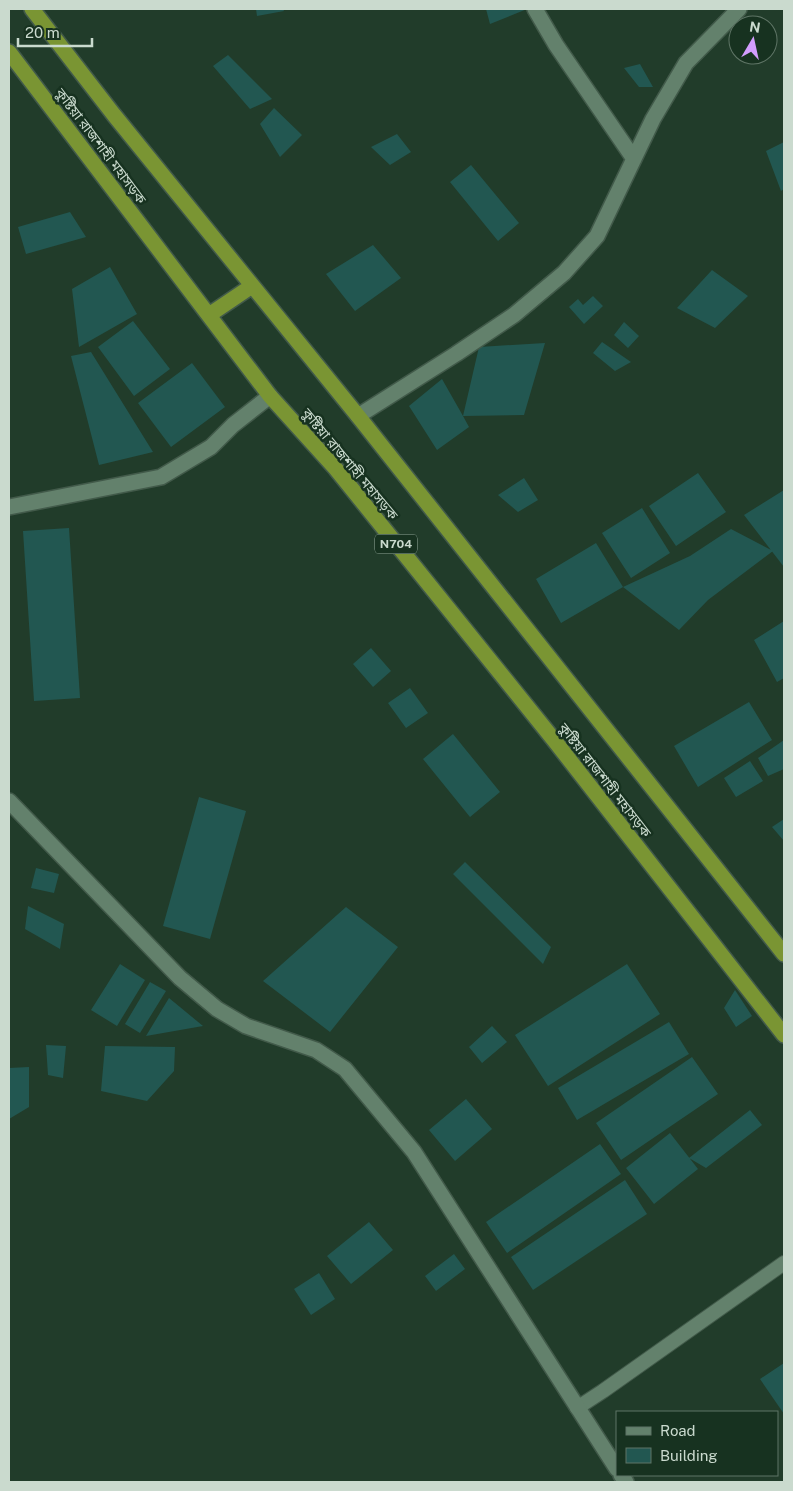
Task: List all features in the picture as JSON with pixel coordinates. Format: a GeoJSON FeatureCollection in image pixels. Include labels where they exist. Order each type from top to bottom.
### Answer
{"type":"FeatureCollection","features":[{"type":"Feature","properties":{"kind":"highway","name":"কুষ্টিয়া রাজশাহী মহাসড়ক"},"geometry":{"type":"LineString","coordinates":[[32,9],[114,115],[358,416],[784,954]]}},
{"type":"Feature","properties":{"kind":"highway","name":"কুষ্টিয়া রাজশাহী মহাসড়ক"},"geometry":{"type":"LineString","coordinates":[[9,52],[270,396],[336,469],[554,740],[784,1035]]}},
{"type":"Feature","properties":{"kind":"highway"},"geometry":{"type":"LineString","coordinates":[[209,316],[252,286]]}},
{"type":"Feature","properties":{"kind":"street"},"geometry":{"type":"LineString","coordinates":[[535,9],[556,45],[634,159]]}},
{"type":"Feature","properties":{"kind":"street"},"geometry":{"type":"LineString","coordinates":[[358,416],[514,315],[564,273],[597,236],[653,119],[686,63],[738,9]]}},
{"type":"Feature","properties":{"kind":"street"},"geometry":{"type":"LineString","coordinates":[[9,506],[161,477],[211,447],[233,425],[270,396]]}},
{"type":"Feature","properties":{"kind":"street"},"geometry":{"type":"LineString","coordinates":[[9,802],[180,978],[217,1009],[246,1026],[316,1050],[345,1069],[414,1152],[616,1467]]}},
{"type":"Feature","properties":{"kind":"lane"},"geometry":{"type":"LineString","coordinates":[[577,1408],[784,1263]]}},
{"type":"Feature","properties":{"kind":"building"},"geometry":{"type":"Polygon","coordinates":[[[256,9],[283,9],[284,11],[257,16],[256,9]]]}},
{"type":"Feature","properties":{"kind":"building"},"geometry":{"type":"Polygon","coordinates":[[[486,9],[527,9],[490,24],[486,9]]]}},
{"type":"Feature","properties":{"kind":"building"},"geometry":{"type":"Polygon","coordinates":[[[228,55],[272,99],[250,109],[213,66],[228,55]]]}},
{"type":"Feature","properties":{"kind":"building"},"geometry":{"type":"Polygon","coordinates":[[[640,64],[653,87],[639,87],[624,68],[640,64]]]}},
{"type":"Feature","properties":{"kind":"building"},"geometry":{"type":"Polygon","coordinates":[[[274,108],[302,135],[280,157],[260,124],[274,108]]]}},
{"type":"Feature","properties":{"kind":"building"},"geometry":{"type":"Polygon","coordinates":[[[397,134],[411,152],[390,165],[371,147],[397,134]]]}},
{"type":"Feature","properties":{"kind":"building"},"geometry":{"type":"Polygon","coordinates":[[[784,142],[784,189],[781,191],[766,151],[784,142]]]}},
{"type":"Feature","properties":{"kind":"building"},"geometry":{"type":"Polygon","coordinates":[[[471,165],[519,223],[498,241],[450,182],[471,165]]]}},
{"type":"Feature","properties":{"kind":"building"},"geometry":{"type":"Polygon","coordinates":[[[70,212],[86,237],[26,254],[18,227],[70,212]]]}},
{"type":"Feature","properties":{"kind":"building"},"geometry":{"type":"Polygon","coordinates":[[[373,245],[401,278],[355,311],[326,274],[373,245]]]}},
{"type":"Feature","properties":{"kind":"building"},"geometry":{"type":"Polygon","coordinates":[[[110,267],[137,314],[79,347],[72,289],[110,267]]]}},
{"type":"Feature","properties":{"kind":"building"},"geometry":{"type":"Polygon","coordinates":[[[712,270],[748,296],[715,328],[677,308],[712,270]]]}},
{"type":"Feature","properties":{"kind":"building"},"geometry":{"type":"Polygon","coordinates":[[[593,296],[603,306],[584,324],[569,307],[578,299],[583,305],[593,296]]]}},
{"type":"Feature","properties":{"kind":"building"},"geometry":{"type":"Polygon","coordinates":[[[133,321],[170,369],[134,396],[98,347],[133,321]]]}},
{"type":"Feature","properties":{"kind":"building"},"geometry":{"type":"Polygon","coordinates":[[[624,322],[639,336],[628,348],[614,335],[624,322]]]}},
{"type":"Feature","properties":{"kind":"building"},"geometry":{"type":"Polygon","coordinates":[[[602,342],[631,362],[615,371],[593,353],[602,342]]]}},
{"type":"Feature","properties":{"kind":"building"},"geometry":{"type":"Polygon","coordinates":[[[545,343],[524,415],[463,416],[479,347],[545,343]]]}},
{"type":"Feature","properties":{"kind":"building"},"geometry":{"type":"Polygon","coordinates":[[[91,352],[153,452],[99,465],[71,356],[91,352]]]}},
{"type":"Feature","properties":{"kind":"building"},"geometry":{"type":"Polygon","coordinates":[[[192,363],[225,407],[171,447],[138,403],[192,363]]]}},
{"type":"Feature","properties":{"kind":"building"},"geometry":{"type":"Polygon","coordinates":[[[442,379],[469,427],[437,450],[409,406],[442,379]]]}},
{"type":"Feature","properties":{"kind":"building"},"geometry":{"type":"Polygon","coordinates":[[[698,473],[726,512],[676,546],[649,506],[698,473]]]}},
{"type":"Feature","properties":{"kind":"building"},"geometry":{"type":"Polygon","coordinates":[[[524,478],[538,500],[518,512],[498,495],[524,478]]]}},
{"type":"Feature","properties":{"kind":"building"},"geometry":{"type":"Polygon","coordinates":[[[784,490],[784,567],[744,515],[784,490]]]}},
{"type":"Feature","properties":{"kind":"building"},"geometry":{"type":"Polygon","coordinates":[[[642,508],[670,553],[631,578],[602,533],[642,508]]]}},
{"type":"Feature","properties":{"kind":"building"},"geometry":{"type":"Polygon","coordinates":[[[69,528],[80,698],[34,701],[23,531],[69,528]]]}},
{"type":"Feature","properties":{"kind":"building"},"geometry":{"type":"Polygon","coordinates":[[[731,529],[773,551],[708,600],[679,630],[623,587],[690,556],[731,529]]]}},
{"type":"Feature","properties":{"kind":"building"},"geometry":{"type":"Polygon","coordinates":[[[596,543],[623,587],[561,623],[536,579],[596,543]]]}},
{"type":"Feature","properties":{"kind":"building"},"geometry":{"type":"Polygon","coordinates":[[[784,621],[784,678],[777,682],[754,640],[784,621]]]}},
{"type":"Feature","properties":{"kind":"building"},"geometry":{"type":"Polygon","coordinates":[[[371,648],[391,671],[373,687],[353,664],[371,648]]]}},
{"type":"Feature","properties":{"kind":"building"},"geometry":{"type":"Polygon","coordinates":[[[410,688],[428,713],[406,728],[388,703],[410,688]]]}},
{"type":"Feature","properties":{"kind":"building"},"geometry":{"type":"Polygon","coordinates":[[[749,702],[772,740],[698,787],[674,746],[749,702]]]}},
{"type":"Feature","properties":{"kind":"building"},"geometry":{"type":"Polygon","coordinates":[[[453,734],[500,792],[470,817],[423,759],[453,734]]]}},
{"type":"Feature","properties":{"kind":"building"},"geometry":{"type":"Polygon","coordinates":[[[784,740],[784,769],[768,776],[758,758],[784,740]]]}},
{"type":"Feature","properties":{"kind":"building"},"geometry":{"type":"Polygon","coordinates":[[[750,761],[763,781],[736,797],[724,778],[750,761]]]}},
{"type":"Feature","properties":{"kind":"building"},"geometry":{"type":"Polygon","coordinates":[[[199,797],[246,811],[210,939],[163,926],[199,797]]]}},
{"type":"Feature","properties":{"kind":"building"},"geometry":{"type":"Polygon","coordinates":[[[784,819],[784,841],[772,827],[784,819]]]}},
{"type":"Feature","properties":{"kind":"building"},"geometry":{"type":"Polygon","coordinates":[[[465,862],[551,947],[543,964],[453,874],[465,862]]]}},
{"type":"Feature","properties":{"kind":"building"},"geometry":{"type":"Polygon","coordinates":[[[36,868],[59,874],[54,893],[31,888],[36,868]]]}},
{"type":"Feature","properties":{"kind":"building"},"geometry":{"type":"Polygon","coordinates":[[[28,906],[64,924],[60,949],[25,929],[28,906]]]}},
{"type":"Feature","properties":{"kind":"building"},"geometry":{"type":"Polygon","coordinates":[[[346,907],[398,947],[330,1032],[263,981],[346,907]]]}},
{"type":"Feature","properties":{"kind":"building"},"geometry":{"type":"Polygon","coordinates":[[[120,964],[145,980],[117,1026],[91,1010],[120,964]]]}},
{"type":"Feature","properties":{"kind":"building"},"geometry":{"type":"Polygon","coordinates":[[[627,964],[660,1014],[548,1086],[515,1035],[627,964]]]}},
{"type":"Feature","properties":{"kind":"building"},"geometry":{"type":"Polygon","coordinates":[[[150,982],[166,991],[140,1033],[125,1024],[150,982]]]}},
{"type":"Feature","properties":{"kind":"building"},"geometry":{"type":"Polygon","coordinates":[[[735,990],[752,1016],[736,1027],[724,1008],[735,990]]]}},
{"type":"Feature","properties":{"kind":"building"},"geometry":{"type":"Polygon","coordinates":[[[169,998],[203,1026],[146,1036],[169,998]]]}},
{"type":"Feature","properties":{"kind":"building"},"geometry":{"type":"Polygon","coordinates":[[[669,1022],[689,1054],[577,1120],[558,1088],[669,1022]]]}},
{"type":"Feature","properties":{"kind":"building"},"geometry":{"type":"Polygon","coordinates":[[[492,1026],[507,1042],[482,1063],[469,1047],[492,1026]]]}},
{"type":"Feature","properties":{"kind":"building"},"geometry":{"type":"Polygon","coordinates":[[[46,1045],[66,1046],[63,1078],[48,1075],[46,1045]]]}},
{"type":"Feature","properties":{"kind":"building"},"geometry":{"type":"Polygon","coordinates":[[[105,1046],[175,1047],[174,1071],[147,1101],[101,1091],[105,1046]]]}},
{"type":"Feature","properties":{"kind":"building"},"geometry":{"type":"Polygon","coordinates":[[[692,1057],[718,1094],[621,1160],[596,1123],[692,1057]]]}},
{"type":"Feature","properties":{"kind":"building"},"geometry":{"type":"Polygon","coordinates":[[[29,1067],[29,1107],[9,1119],[9,1068],[29,1067]]]}},
{"type":"Feature","properties":{"kind":"building"},"geometry":{"type":"Polygon","coordinates":[[[466,1099],[492,1129],[455,1161],[429,1130],[466,1099]]]}},
{"type":"Feature","properties":{"kind":"building"},"geometry":{"type":"Polygon","coordinates":[[[750,1110],[762,1125],[706,1168],[689,1158],[750,1110]]]}},
{"type":"Feature","properties":{"kind":"building"},"geometry":{"type":"Polygon","coordinates":[[[670,1133],[698,1169],[654,1204],[626,1168],[670,1133]]]}},
{"type":"Feature","properties":{"kind":"building"},"geometry":{"type":"Polygon","coordinates":[[[600,1144],[621,1174],[507,1253],[486,1222],[600,1144]]]}},
{"type":"Feature","properties":{"kind":"building"},"geometry":{"type":"Polygon","coordinates":[[[625,1180],[647,1214],[533,1290],[511,1257],[625,1180]]]}},
{"type":"Feature","properties":{"kind":"building"},"geometry":{"type":"Polygon","coordinates":[[[369,1222],[393,1250],[351,1284],[327,1256],[369,1222]]]}},
{"type":"Feature","properties":{"kind":"building"},"geometry":{"type":"Polygon","coordinates":[[[454,1254],[465,1269],[436,1291],[425,1276],[454,1254]]]}},
{"type":"Feature","properties":{"kind":"building"},"geometry":{"type":"Polygon","coordinates":[[[319,1273],[335,1299],[311,1315],[294,1289],[319,1273]]]}},
{"type":"Feature","properties":{"kind":"building"},"geometry":{"type":"Polygon","coordinates":[[[784,1363],[784,1414],[760,1379],[784,1363]]]}}]}
